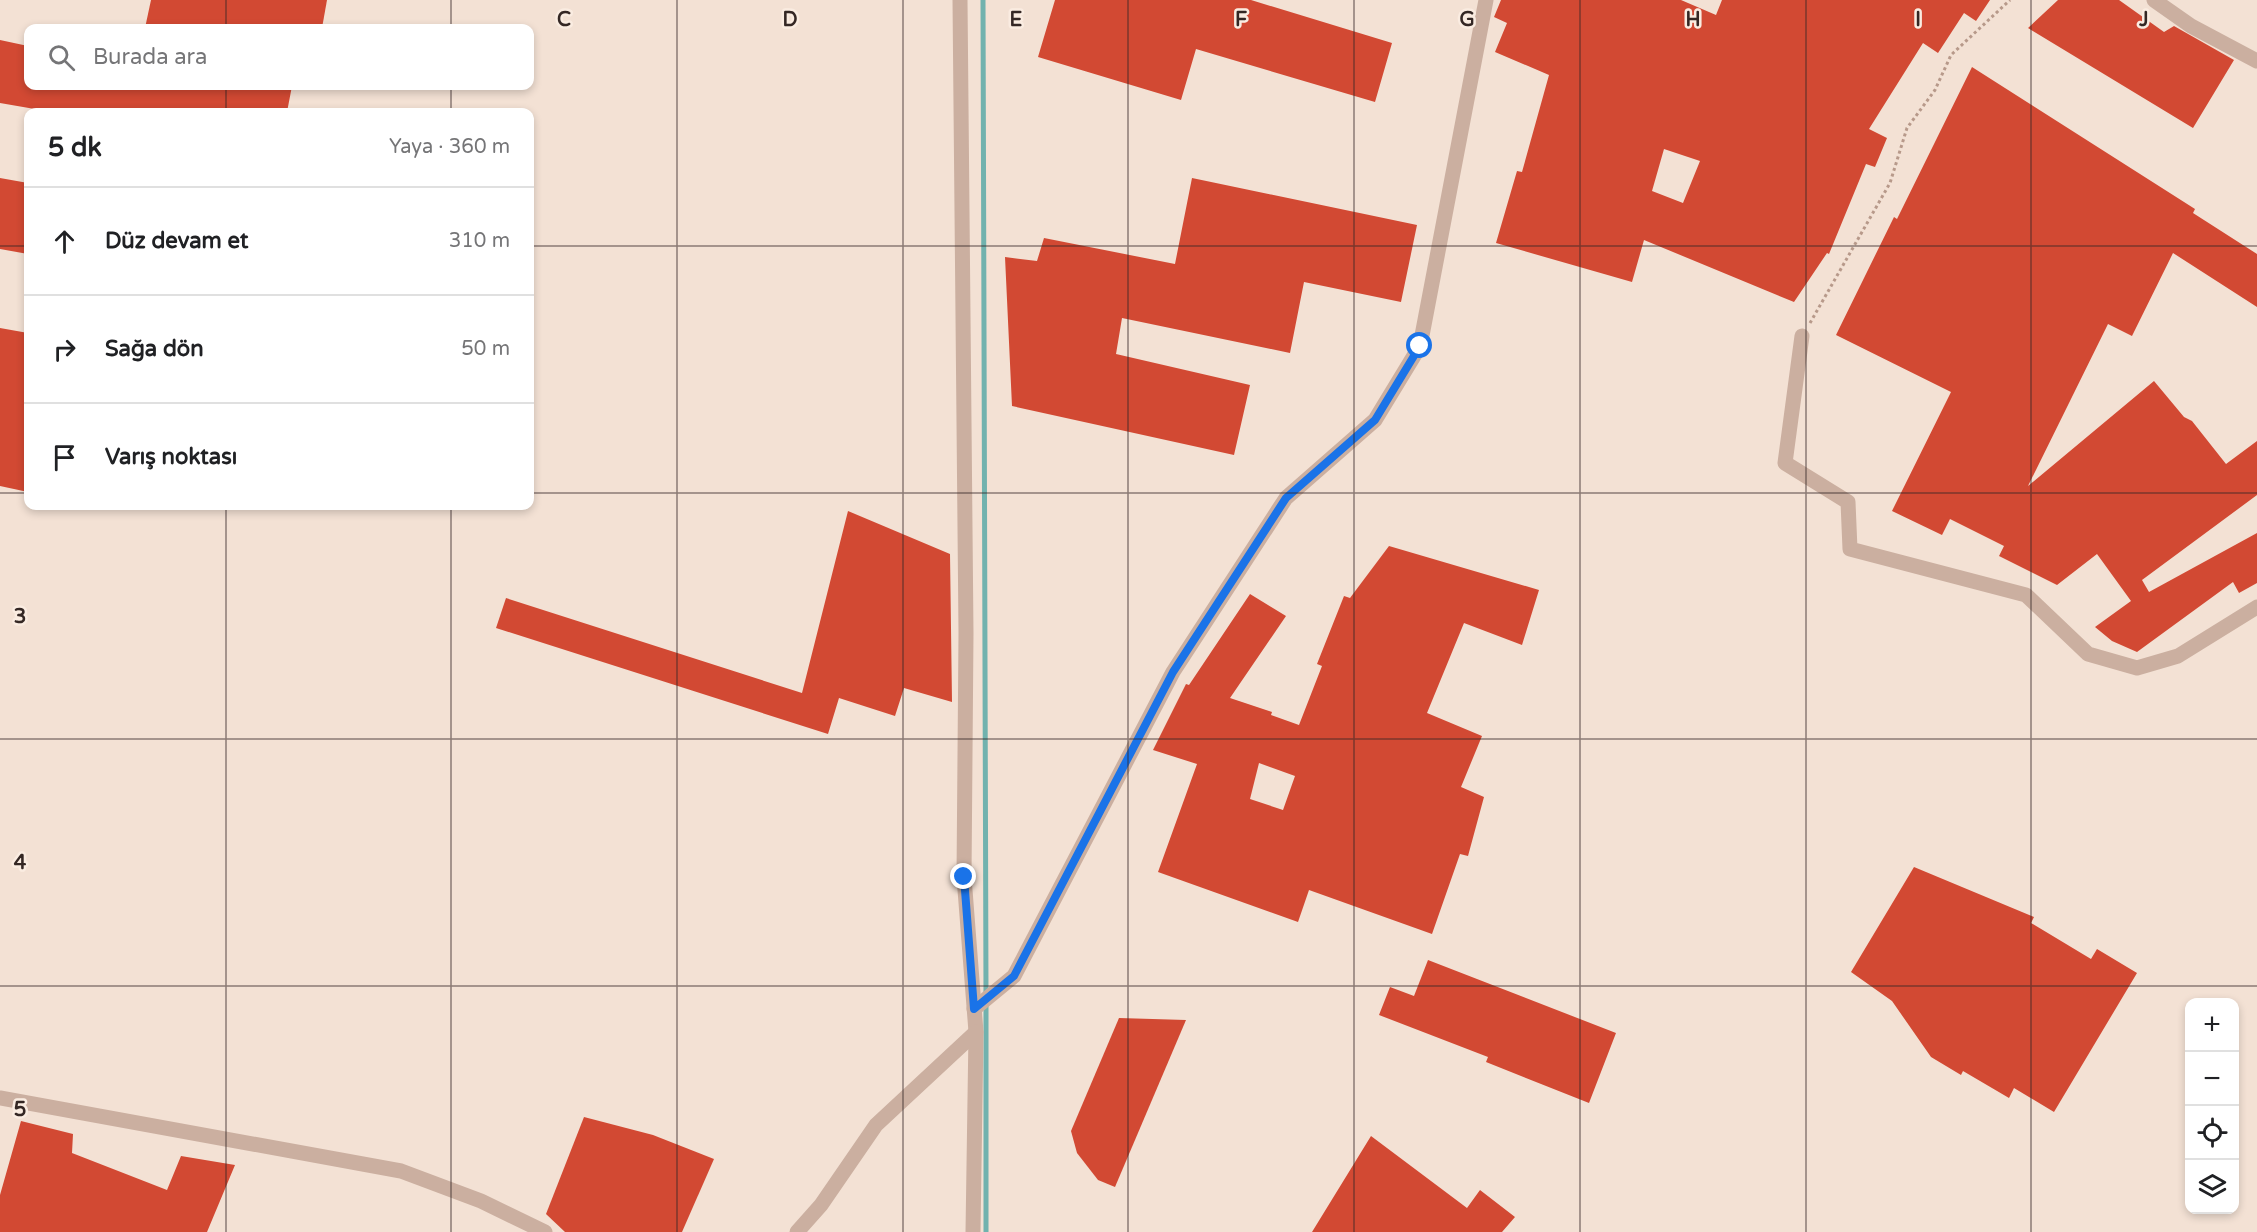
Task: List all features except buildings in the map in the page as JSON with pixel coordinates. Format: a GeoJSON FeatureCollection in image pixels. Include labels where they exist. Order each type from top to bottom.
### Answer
{"type":"FeatureCollection","features":[{"type":"Feature","properties":{"kind":"street"},"geometry":{"type":"LineString","coordinates":[[960,0],[966,633],[964,877],[976,1032],[973,1232]]}},
{"type":"Feature","properties":{"kind":"street"},"geometry":{"type":"LineString","coordinates":[[974,1009],[1014,976],[1173,672],[1286,498],[1375,420],[1420,346],[1486,0]]}},
{"type":"Feature","properties":{"kind":"street"},"geometry":{"type":"LineString","coordinates":[[2154,0],[2191,26],[2257,61]]}},
{"type":"Feature","properties":{"kind":"street"},"geometry":{"type":"LineString","coordinates":[[1802,336],[1785,463],[1848,502],[1850,549],[2026,595],[2088,654],[2137,668],[2178,656],[2257,608]]}},
{"type":"Feature","properties":{"kind":"street"},"geometry":{"type":"LineString","coordinates":[[798,1232],[821,1205],[876,1125],[976,1032]]}},
{"type":"Feature","properties":{"kind":"street"},"geometry":{"type":"LineString","coordinates":[[0,1098],[401,1171],[481,1201],[545,1232]]}},
{"type":"Feature","properties":{"kind":"path"},"geometry":{"type":"LineString","coordinates":[[1802,336],[1890,183],[1907,128],[1935,90],[1951,55],[2010,0]]}},
{"type":"Feature","properties":{"kind":"waterway"},"geometry":{"type":"LineString","coordinates":[[983,0],[986,993]]}},
{"type":"Feature","properties":{"kind":"waterway"},"geometry":{"type":"LineString","coordinates":[[986,1003],[986,1232]]}},
{"type":"Feature","properties":{"kind":"route"},"geometry":{"type":"LineString","coordinates":[[964,877],[974,1009],[1014,976],[1173,672],[1286,498],[1375,420],[1420,346]]}}]}
